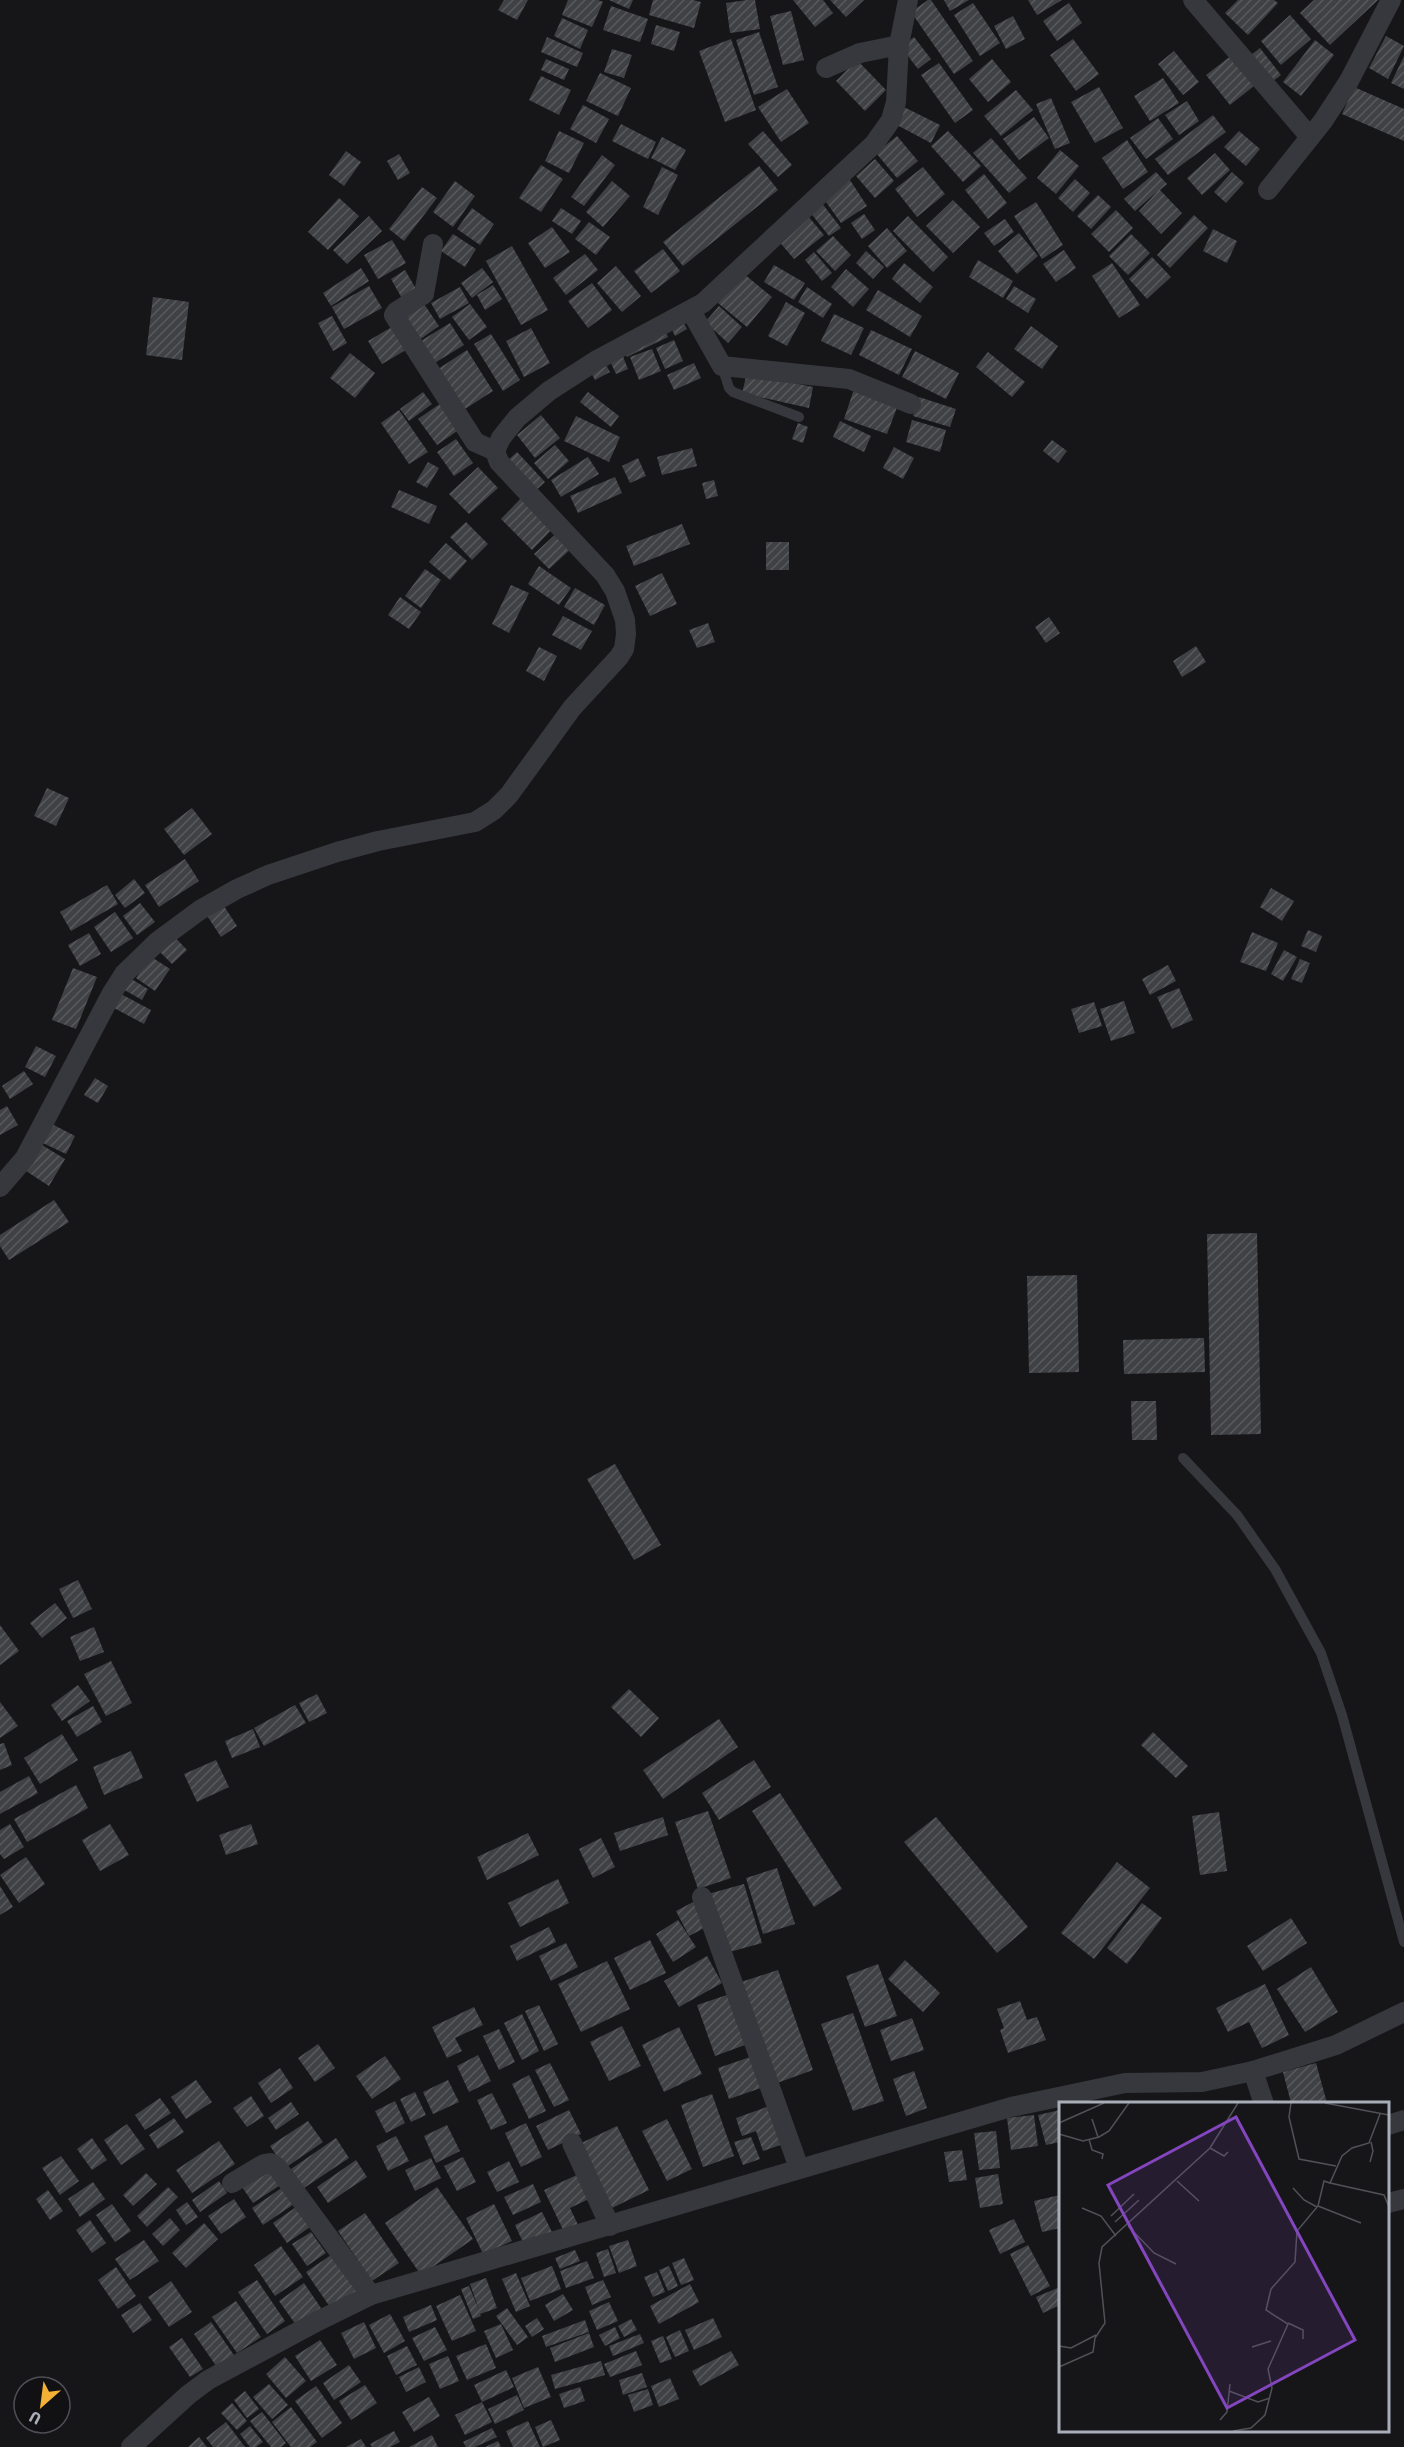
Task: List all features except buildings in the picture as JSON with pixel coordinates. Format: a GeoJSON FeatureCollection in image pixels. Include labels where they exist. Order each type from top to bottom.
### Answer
{"type":"FeatureCollection","features":[{"type":"Feature","properties":{"kind":"street"},"geometry":{"type":"LineString","coordinates":[[0,1187],[25,1158],[100,1014],[124,974],[158,940],[219,898],[268,875],[368,843],[464,825],[485,817],[509,795],[572,708],[620,657],[626,642],[625,620],[615,591],[605,574],[577,542],[513,479],[496,458],[495,451],[501,438],[540,398],[597,360],[703,303],[874,144],[891,120],[896,102],[899,45],[908,0]]}},
{"type":"Feature","properties":{"kind":"street"},"geometry":{"type":"LineString","coordinates":[[1193,0],[1310,137]]}},
{"type":"Feature","properties":{"kind":"street"},"geometry":{"type":"LineString","coordinates":[[1268,190],[1310,137],[1349,81],[1391,0]]}},
{"type":"Feature","properties":{"kind":"street"},"geometry":{"type":"LineString","coordinates":[[826,68],[860,53],[899,45]]}},
{"type":"Feature","properties":{"kind":"street"},"geometry":{"type":"LineString","coordinates":[[433,244],[423,294],[394,315],[475,442],[495,451]]}},
{"type":"Feature","properties":{"kind":"street"},"geometry":{"type":"LineString","coordinates":[[691,310],[722,366],[849,379],[911,404]]}},
{"type":"Feature","properties":{"kind":"street"},"geometry":{"type":"LineString","coordinates":[[702,1897],[799,2168]]}},
{"type":"Feature","properties":{"kind":"street"},"geometry":{"type":"LineString","coordinates":[[131,2447],[208,2380],[318,2320],[371,2295],[1011,2107],[1125,2083],[1202,2082],[1253,2071],[1336,2044],[1404,2012]]}},
{"type":"Feature","properties":{"kind":"street"},"geometry":{"type":"LineString","coordinates":[[1253,2071],[1264,2102]]}},
{"type":"Feature","properties":{"kind":"street"},"geometry":{"type":"LineString","coordinates":[[1389,2125],[1404,2120]]}},
{"type":"Feature","properties":{"kind":"street"},"geometry":{"type":"LineString","coordinates":[[572,2143],[610,2226]]}},
{"type":"Feature","properties":{"kind":"street"},"geometry":{"type":"LineString","coordinates":[[232,2183],[264,2164],[270,2163],[277,2167],[371,2295]]}},
{"type":"Feature","properties":{"kind":"street"},"geometry":{"type":"LineString","coordinates":[[1389,2203],[1404,2199]]}},
{"type":"Feature","properties":{"kind":"lane"},"geometry":{"type":"LineString","coordinates":[[722,366],[729,388],[733,392],[799,417]]}},
{"type":"Feature","properties":{"kind":"lane"},"geometry":{"type":"LineString","coordinates":[[1183,1458],[1238,1515],[1275,1569],[1321,1653],[1342,1715],[1404,1942]]}}]}
